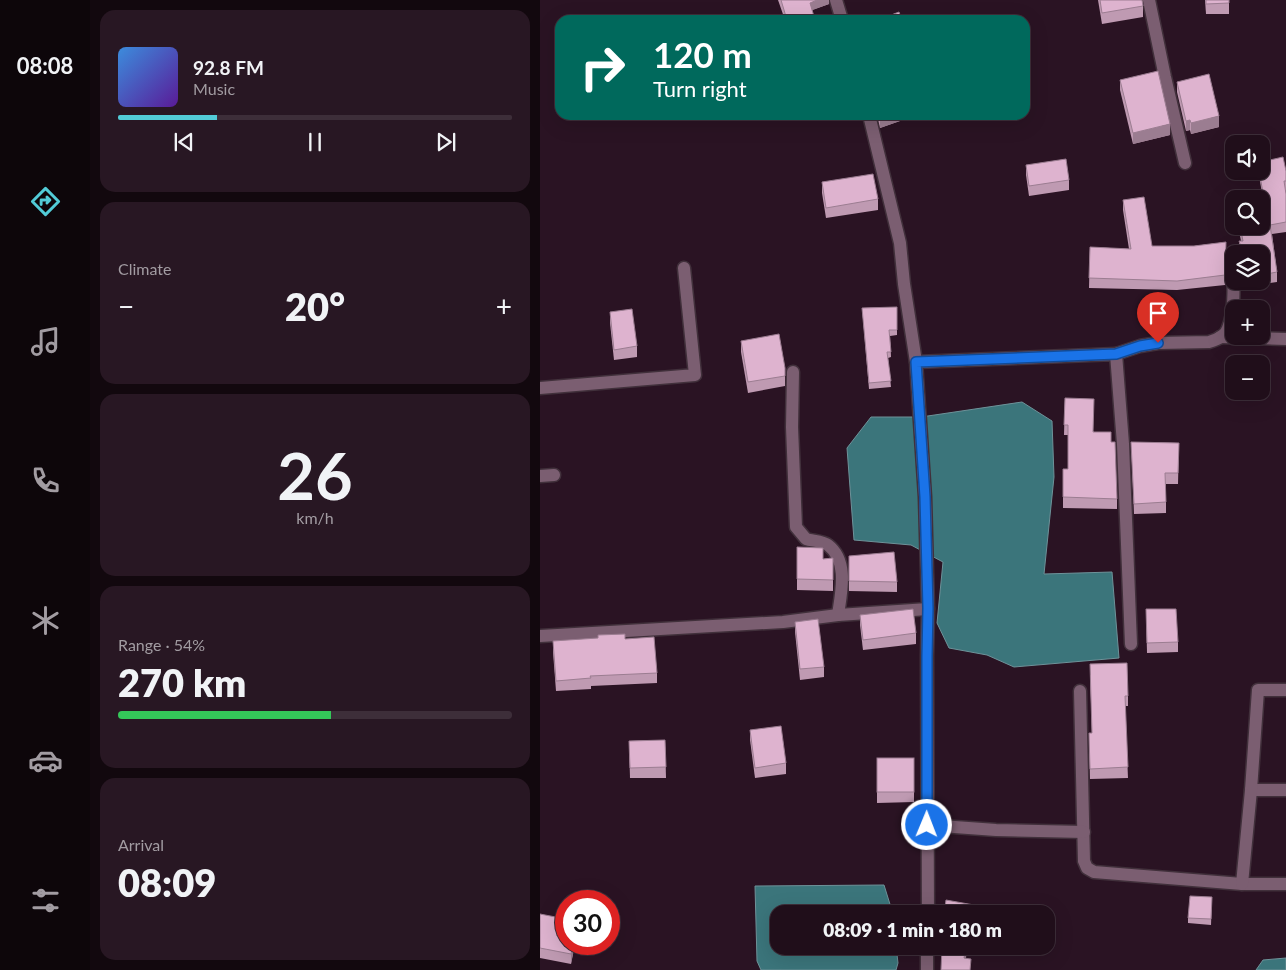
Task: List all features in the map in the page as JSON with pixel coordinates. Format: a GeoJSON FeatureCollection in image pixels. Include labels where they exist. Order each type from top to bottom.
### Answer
{"type":"FeatureCollection","features":[{"type":"Feature","properties":{"kind":"street"},"geometry":{"type":"LineString","coordinates":[[836,0],[840,15]]}},
{"type":"Feature","properties":{"kind":"street"},"geometry":{"type":"LineString","coordinates":[[1149,0],[1164,77],[1185,163]]}},
{"type":"Feature","properties":{"kind":"street"},"geometry":{"type":"LineString","coordinates":[[870,120],[900,243],[916,362],[925,497],[928,608],[928,905]]}},
{"type":"Feature","properties":{"kind":"street"},"geometry":{"type":"LineString","coordinates":[[540,388],[695,375],[684,268]]}},
{"type":"Feature","properties":{"kind":"street"},"geometry":{"type":"LineString","coordinates":[[916,362],[1116,354],[1140,346],[1158,343],[1209,342],[1220,337],[1228,329],[1231,314],[1232,290]]}},
{"type":"Feature","properties":{"kind":"street"},"geometry":{"type":"LineString","coordinates":[[1220,337],[1286,339]]}},
{"type":"Feature","properties":{"kind":"street"},"geometry":{"type":"LineString","coordinates":[[1116,354],[1123,444],[1131,644]]}},
{"type":"Feature","properties":{"kind":"street"},"geometry":{"type":"LineString","coordinates":[[793,372],[792,427],[796,527],[806,539],[827,544],[837,555],[843,572],[838,615]]}},
{"type":"Feature","properties":{"kind":"street"},"geometry":{"type":"LineString","coordinates":[[540,476],[554,475]]}},
{"type":"Feature","properties":{"kind":"street"},"geometry":{"type":"LineString","coordinates":[[540,636],[783,622],[838,615],[928,608]]}},
{"type":"Feature","properties":{"kind":"street"},"geometry":{"type":"LineString","coordinates":[[1242,884],[1258,690],[1286,690]]}},
{"type":"Feature","properties":{"kind":"street"},"geometry":{"type":"LineString","coordinates":[[1080,691],[1084,861],[1089,870],[1242,884],[1286,884]]}},
{"type":"Feature","properties":{"kind":"street"},"geometry":{"type":"LineString","coordinates":[[1251,790],[1286,790]]}},
{"type":"Feature","properties":{"kind":"street"},"geometry":{"type":"LineString","coordinates":[[927,825],[996,830],[1084,832]]}},
{"type":"Feature","properties":{"kind":"street"},"geometry":{"type":"LineString","coordinates":[[927,970],[928,955]]}},
{"type":"Feature","properties":{"kind":"water"},"geometry":{"type":"Polygon","coordinates":[[[1022,402],[1052,421],[1054,477],[1044,574],[1112,572],[1119,658],[1014,667],[987,655],[949,648],[937,623],[943,562],[911,545],[854,540],[847,448],[871,417],[921,417],[1022,402]]]}},
{"type":"Feature","properties":{"kind":"water"},"geometry":{"type":"Polygon","coordinates":[[[884,885],[890,905],[770,905],[770,955],[897,955],[898,963],[896,970],[761,970],[757,961],[755,886],[884,885]]]}},
{"type":"Feature","properties":{"kind":"water"},"geometry":{"type":"Polygon","coordinates":[[[1286,958],[1286,970],[1256,970],[1263,960],[1286,958]]]}},
{"type":"Feature","properties":{"kind":"building"},"geometry":{"type":"Polygon","coordinates":[[[781,0],[817,0],[810,3],[814,15],[786,15],[781,0]]]}},
{"type":"Feature","properties":{"kind":"building"},"geometry":{"type":"Polygon","coordinates":[[[1100,0],[1142,0],[1143,6],[1102,13],[1100,0]]]}},
{"type":"Feature","properties":{"kind":"building"},"geometry":{"type":"Polygon","coordinates":[[[1206,0],[1229,0],[1229,3],[1206,4],[1206,0]]]}},
{"type":"Feature","properties":{"kind":"building"},"geometry":{"type":"Polygon","coordinates":[[[1158,71],[1170,124],[1133,133],[1120,80],[1158,71]]]}},
{"type":"Feature","properties":{"kind":"building"},"geometry":{"type":"Polygon","coordinates":[[[1209,74],[1219,116],[1191,123],[1190,120],[1186,121],[1177,82],[1209,74]]]}},
{"type":"Feature","properties":{"kind":"building"},"geometry":{"type":"Polygon","coordinates":[[[1283,157],[1286,171],[1286,181],[1284,181],[1286,222],[1270,225],[1270,190],[1263,190],[1261,180],[1270,180],[1270,160],[1283,157]]]}},
{"type":"Feature","properties":{"kind":"building"},"geometry":{"type":"Polygon","coordinates":[[[1066,159],[1069,180],[1029,186],[1026,165],[1066,159]]]}},
{"type":"Feature","properties":{"kind":"building"},"geometry":{"type":"Polygon","coordinates":[[[873,174],[878,199],[826,208],[822,182],[873,174]]]}},
{"type":"Feature","properties":{"kind":"building"},"geometry":{"type":"Polygon","coordinates":[[[1144,197],[1152,246],[1194,246],[1226,242],[1225,275],[1177,281],[1089,278],[1090,247],[1131,249],[1123,200],[1144,197]]]}},
{"type":"Feature","properties":{"kind":"building"},"geometry":{"type":"Polygon","coordinates":[[[1270,225],[1277,272],[1270,273],[1270,245],[1240,245],[1239,241],[1243,241],[1242,235],[1270,235],[1270,225]]]}},
{"type":"Feature","properties":{"kind":"building"},"geometry":{"type":"Polygon","coordinates":[[[897,307],[897,330],[889,330],[891,352],[887,352],[891,381],[869,383],[862,308],[897,307]]]}},
{"type":"Feature","properties":{"kind":"building"},"geometry":{"type":"Polygon","coordinates":[[[632,309],[637,346],[614,350],[610,312],[632,309]]]}},
{"type":"Feature","properties":{"kind":"building"},"geometry":{"type":"Polygon","coordinates":[[[779,334],[785,376],[748,382],[741,341],[779,334]]]}},
{"type":"Feature","properties":{"kind":"building"},"geometry":{"type":"Polygon","coordinates":[[[1065,398],[1094,399],[1093,432],[1111,432],[1111,442],[1115,442],[1117,499],[1063,497],[1063,469],[1068,469],[1068,425],[1064,425],[1065,398]]]}},
{"type":"Feature","properties":{"kind":"building"},"geometry":{"type":"Polygon","coordinates":[[[1131,442],[1179,443],[1178,473],[1165,473],[1166,502],[1134,504],[1131,442]]]}},
{"type":"Feature","properties":{"kind":"building"},"geometry":{"type":"Polygon","coordinates":[[[797,547],[823,548],[823,559],[833,558],[833,580],[797,579],[797,547]]]}},
{"type":"Feature","properties":{"kind":"building"},"geometry":{"type":"Polygon","coordinates":[[[894,552],[897,582],[849,581],[849,556],[894,552]]]}},
{"type":"Feature","properties":{"kind":"building"},"geometry":{"type":"Polygon","coordinates":[[[913,609],[916,633],[863,640],[860,615],[913,609]]]}},
{"type":"Feature","properties":{"kind":"building"},"geometry":{"type":"Polygon","coordinates":[[[1146,609],[1176,609],[1178,642],[1147,643],[1146,609]]]}},
{"type":"Feature","properties":{"kind":"building"},"geometry":{"type":"Polygon","coordinates":[[[818,619],[824,667],[800,669],[795,622],[818,619]]]}},
{"type":"Feature","properties":{"kind":"building"},"geometry":{"type":"Polygon","coordinates":[[[625,634],[625,639],[654,637],[657,673],[590,676],[591,678],[556,681],[553,641],[598,638],[598,635],[625,634]]]}},
{"type":"Feature","properties":{"kind":"building"},"geometry":{"type":"Polygon","coordinates":[[[1127,663],[1128,696],[1125,696],[1128,767],[1090,769],[1089,733],[1092,733],[1090,664],[1127,663]]]}},
{"type":"Feature","properties":{"kind":"building"},"geometry":{"type":"Polygon","coordinates":[[[781,726],[786,763],[755,768],[750,730],[781,726]]]}},
{"type":"Feature","properties":{"kind":"building"},"geometry":{"type":"Polygon","coordinates":[[[665,740],[666,767],[630,768],[629,741],[665,740]]]}},
{"type":"Feature","properties":{"kind":"building"},"geometry":{"type":"Polygon","coordinates":[[[877,758],[914,758],[914,792],[877,792],[877,758]]]}},
{"type":"Feature","properties":{"kind":"building"},"geometry":{"type":"Polygon","coordinates":[[[1190,896],[1212,897],[1211,919],[1188,918],[1190,896]]]}},
{"type":"Feature","properties":{"kind":"building"},"geometry":{"type":"Polygon","coordinates":[[[946,900],[974,905],[945,905],[946,900]]]}},
{"type":"Feature","properties":{"kind":"building"},"geometry":{"type":"Polygon","coordinates":[[[540,914],[555,917],[555,951],[540,948],[540,914]]]}},
{"type":"Feature","properties":{"kind":"building"},"geometry":{"type":"Polygon","coordinates":[[[942,955],[964,955],[964,958],[971,959],[970,970],[941,970],[942,955]]]}},
{"type":"Feature","properties":{"kind":"route"},"geometry":{"type":"LineString","coordinates":[[927,825],[928,608],[925,497],[916,362],[1116,354],[1140,346],[1158,343]]}}]}
